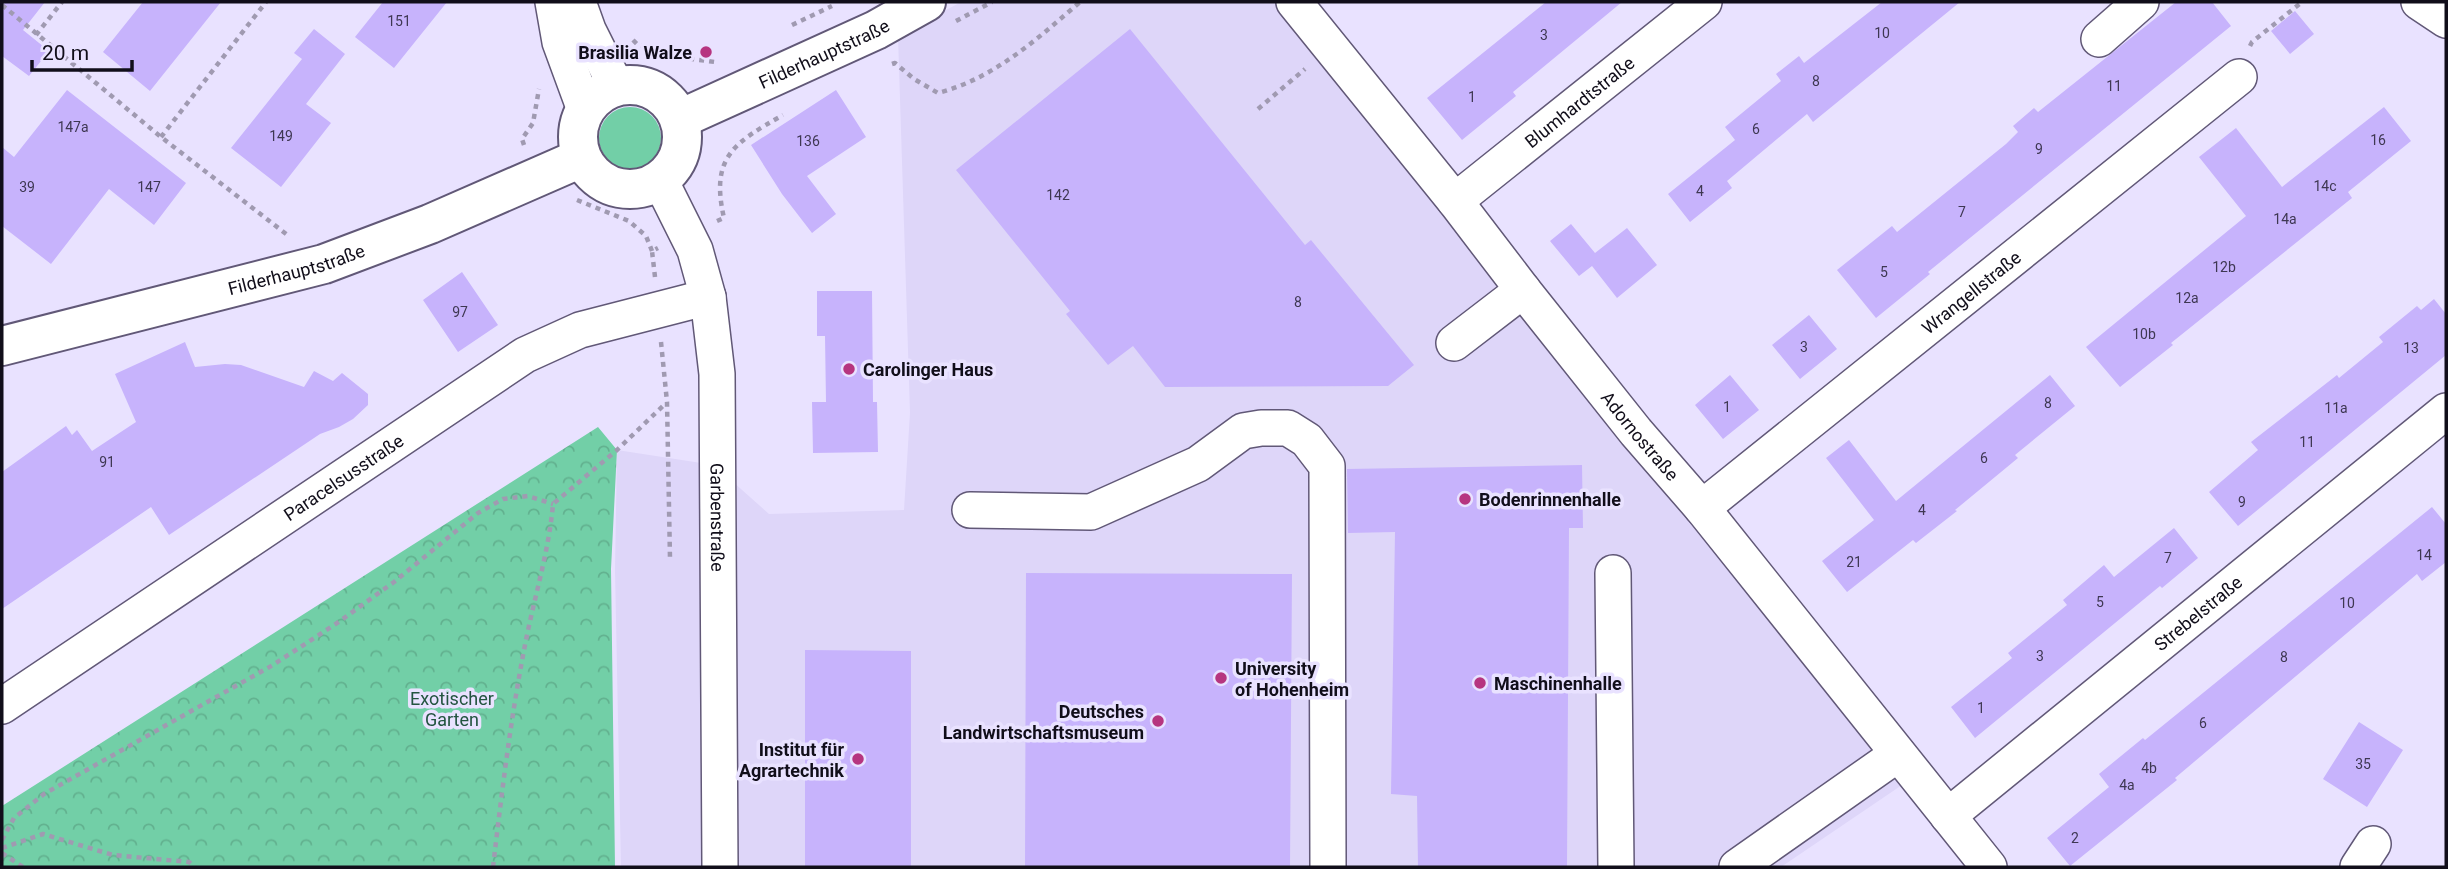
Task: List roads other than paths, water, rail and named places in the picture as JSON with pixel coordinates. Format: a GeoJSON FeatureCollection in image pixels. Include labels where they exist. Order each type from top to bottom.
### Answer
{"type":"FeatureCollection","features":[{"type":"Feature","properties":{"kind":"main road","name":"Filderhauptstraße"},"geometry":{"type":"LineString","coordinates":[[680,119],[876,30],[926,2]]}},
{"type":"Feature","properties":{"kind":"main road"},"geometry":{"type":"LineString","coordinates":[[632,84],[661,94],[672,105],[680,119],[680,153],[673,168],[660,180],[643,188],[625,190],[607,185],[592,174],[581,158],[579,125],[585,110],[593,99],[616,86],[632,84]]}},
{"type":"Feature","properties":{"kind":"main road","name":"Filderhauptstraße"},"geometry":{"type":"LineString","coordinates":[[2,346],[324,264],[429,225],[581,158]]}},
{"type":"Feature","properties":{"kind":"street"},"geometry":{"type":"LineString","coordinates":[[553,2],[560,41],[585,110]]}},
{"type":"Feature","properties":{"kind":"street"},"geometry":{"type":"LineString","coordinates":[[578,2],[588,30],[616,86]]}},
{"type":"Feature","properties":{"kind":"street","name":"Adornostraße"},"geometry":{"type":"LineString","coordinates":[[1294,2],[1455,201],[1522,290],[1636,432],[1702,508],[1989,867]]}},
{"type":"Feature","properties":{"kind":"street","name":"Blumhardtstraße"},"geometry":{"type":"LineString","coordinates":[[1455,201],[1704,2]]}},
{"type":"Feature","properties":{"kind":"street"},"geometry":{"type":"LineString","coordinates":[[2099,39],[2141,2]]}},
{"type":"Feature","properties":{"kind":"street"},"geometry":{"type":"LineString","coordinates":[[2418,2],[2446,20]]}},
{"type":"Feature","properties":{"kind":"street","name":"Wrangellstraße"},"geometry":{"type":"LineString","coordinates":[[1702,508],[2239,76]]}},
{"type":"Feature","properties":{"kind":"street","name":"Garbenstraße"},"geometry":{"type":"LineString","coordinates":[[660,180],[688,233],[708,297],[717,374],[720,867]]}},
{"type":"Feature","properties":{"kind":"street"},"geometry":{"type":"LineString","coordinates":[[1454,343],[1522,290]]}},
{"type":"Feature","properties":{"kind":"street","name":"Paracelsusstraße"},"geometry":{"type":"LineString","coordinates":[[2,706],[525,355],[580,330],[708,297]]}},
{"type":"Feature","properties":{"kind":"street","name":"Strebelstraße"},"geometry":{"type":"LineString","coordinates":[[1948,816],[2446,411]]}},
{"type":"Feature","properties":{"kind":"street"},"geometry":{"type":"LineString","coordinates":[[970,510],[1091,512],[1198,464],[1243,431],[1288,428],[1307,440],[1327,466],[1328,867]]}},
{"type":"Feature","properties":{"kind":"street"},"geometry":{"type":"LineString","coordinates":[[1613,573],[1616,867]]}},
{"type":"Feature","properties":{"kind":"street"},"geometry":{"type":"LineString","coordinates":[[1737,867],[1898,754]]}},
{"type":"Feature","properties":{"kind":"place","name":"Brasilia Walze"},"geometry":{"type":"Point","coordinates":[706,52]}},
{"type":"Feature","properties":{"kind":"place","name":"Carolinger Haus"},"geometry":{"type":"Point","coordinates":[849,369]}},
{"type":"Feature","properties":{"kind":"place","name":"Bodenrinnenhalle"},"geometry":{"type":"Point","coordinates":[1465,499]}},
{"type":"Feature","properties":{"kind":"place","name":"University of Hohenheim"},"geometry":{"type":"Point","coordinates":[1221,678]}},
{"type":"Feature","properties":{"kind":"place","name":"Maschinenhalle"},"geometry":{"type":"Point","coordinates":[1480,683]}},
{"type":"Feature","properties":{"kind":"place","name":"Deutsches Landwirtschaftsmuseum"},"geometry":{"type":"Point","coordinates":[1158,721]}},
{"type":"Feature","properties":{"kind":"place","name":"Institut für Agrartechnik"},"geometry":{"type":"Point","coordinates":[858,759]}},
{"type":"Feature","properties":{"kind":"park label","name":"Exotischer Garten"},"geometry":{"type":"Point","coordinates":[452,708]}}]}
